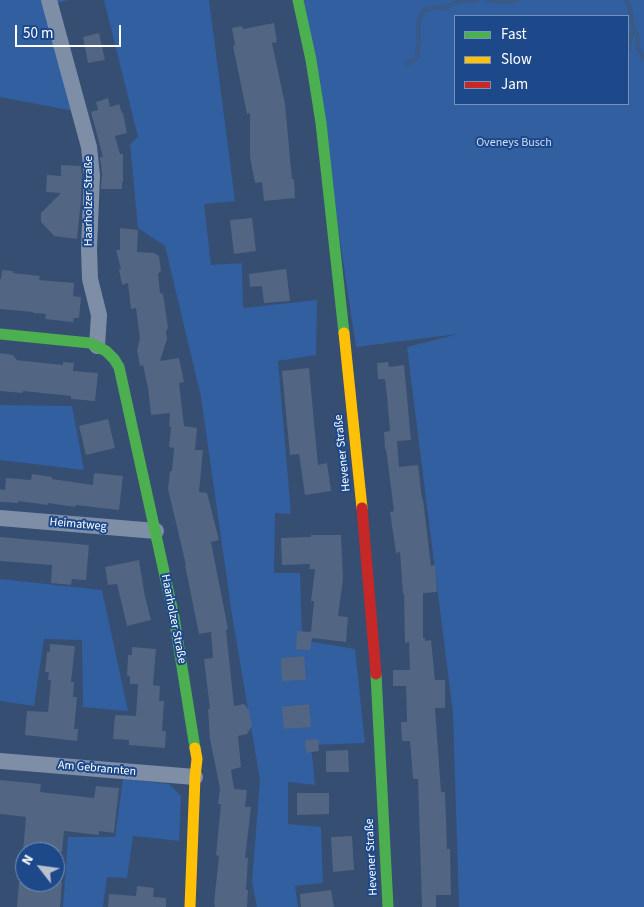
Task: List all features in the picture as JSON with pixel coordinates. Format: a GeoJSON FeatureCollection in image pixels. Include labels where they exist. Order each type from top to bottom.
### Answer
{"type":"FeatureCollection","features":[{"type":"Feature","properties":{"kind":"street","name":"Haarholzer Straße"},"geometry":{"type":"LineString","coordinates":[[49,0],[90,147],[92,175],[89,249],[90,279],[99,315],[97,346]]}},
{"type":"Feature","properties":{"kind":"street","name":"Hevener Straße"},"geometry":{"type":"LineString","coordinates":[[298,0],[322,123],[358,458],[375,652],[388,907]]}},
{"type":"Feature","properties":{"kind":"street","name":"Haarholzer Straße"},"geometry":{"type":"LineString","coordinates":[[0,334],[82,342],[97,346],[114,358],[119,367],[174,617],[197,759],[190,907]]}},
{"type":"Feature","properties":{"kind":"street","name":"Heimatweg"},"geometry":{"type":"LineString","coordinates":[[0,518],[156,531]]}},
{"type":"Feature","properties":{"kind":"street","name":"Am Gebrannten"},"geometry":{"type":"LineString","coordinates":[[0,761],[195,777]]}},
{"type":"Feature","properties":{"kind":"green space"},"geometry":{"type":"Polygon","coordinates":[[[0,0],[69,0],[53,4],[74,111],[0,97],[0,0]]]}},
{"type":"Feature","properties":{"kind":"green space"},"geometry":{"type":"Polygon","coordinates":[[[104,0],[209,0],[235,201],[204,204],[211,265],[242,263],[243,308],[317,300],[316,355],[278,361],[291,514],[275,513],[274,573],[300,573],[302,640],[355,649],[365,743],[311,745],[315,785],[288,782],[288,824],[321,827],[323,883],[295,886],[298,907],[257,907],[252,882],[260,780],[232,615],[201,397],[165,246],[138,228],[130,144],[138,137],[104,0]]]}},
{"type":"Feature","properties":{"kind":"green space","name":"Oveneys Busch"},"geometry":{"type":"Polygon","coordinates":[[[304,0],[644,0],[644,907],[459,907],[453,713],[407,347],[458,334],[356,347],[304,0]]]}},
{"type":"Feature","properties":{"kind":"green space"},"geometry":{"type":"Polygon","coordinates":[[[0,405],[72,406],[84,470],[0,460],[0,405]]]}},
{"type":"Feature","properties":{"kind":"green space"},"geometry":{"type":"Polygon","coordinates":[[[0,579],[102,590],[128,711],[83,707],[82,640],[44,639],[34,706],[0,701],[0,579]]]}},
{"type":"Feature","properties":{"kind":"green space"},"geometry":{"type":"Polygon","coordinates":[[[123,779],[169,784],[181,796],[179,841],[133,836],[127,878],[107,877],[103,907],[63,907],[68,837],[115,837],[123,779]]]}},
{"type":"Feature","properties":{"kind":"building"},"geometry":{"type":"Polygon","coordinates":[[[274,23],[277,42],[272,43],[285,104],[295,198],[264,201],[262,182],[255,183],[250,157],[250,113],[247,114],[233,46],[235,45],[232,28],[242,26],[243,29],[274,23]]]}},
{"type":"Feature","properties":{"kind":"building"},"geometry":{"type":"Polygon","coordinates":[[[99,33],[105,60],[88,63],[83,37],[99,33]]]}},
{"type":"Feature","properties":{"kind":"building"},"geometry":{"type":"Polygon","coordinates":[[[108,98],[110,107],[119,104],[127,133],[115,136],[120,154],[123,154],[122,189],[101,189],[100,157],[103,157],[91,112],[98,110],[96,102],[108,98]]]}},
{"type":"Feature","properties":{"kind":"building"},"geometry":{"type":"Polygon","coordinates":[[[61,165],[81,166],[81,200],[77,239],[54,236],[41,222],[41,213],[61,193],[46,192],[47,175],[61,176],[61,165]]]}},
{"type":"Feature","properties":{"kind":"building"},"geometry":{"type":"Polygon","coordinates":[[[252,218],[256,251],[234,254],[230,220],[252,218]]]}},
{"type":"Feature","properties":{"kind":"building"},"geometry":{"type":"Polygon","coordinates":[[[120,228],[138,230],[137,252],[154,253],[159,256],[161,271],[158,274],[160,293],[163,294],[168,328],[166,331],[167,339],[160,361],[179,358],[184,382],[179,383],[184,426],[197,428],[195,450],[203,450],[199,492],[207,493],[219,540],[211,542],[228,629],[226,630],[234,706],[244,704],[249,710],[252,726],[247,734],[238,736],[241,767],[231,770],[234,789],[247,790],[245,807],[251,807],[245,858],[248,858],[247,907],[215,907],[214,903],[219,856],[216,855],[221,804],[218,804],[220,788],[210,739],[208,709],[210,709],[204,659],[213,658],[211,632],[199,634],[186,565],[168,489],[174,448],[169,447],[170,413],[151,415],[148,388],[143,365],[140,366],[137,350],[140,339],[136,308],[131,309],[128,283],[122,285],[119,269],[121,269],[116,250],[120,250],[120,228]]]}},
{"type":"Feature","properties":{"kind":"building"},"geometry":{"type":"Polygon","coordinates":[[[286,269],[290,301],[264,303],[262,286],[250,287],[249,274],[286,269]]]}},
{"type":"Feature","properties":{"kind":"building"},"geometry":{"type":"Polygon","coordinates":[[[2,270],[40,276],[39,280],[74,283],[73,296],[81,297],[79,318],[74,318],[73,322],[45,319],[46,314],[0,309],[0,279],[2,270]]]}},
{"type":"Feature","properties":{"kind":"building"},"geometry":{"type":"Polygon","coordinates":[[[0,353],[13,355],[17,360],[63,365],[63,362],[74,363],[73,371],[98,373],[95,401],[71,399],[71,396],[23,391],[22,393],[0,391],[0,353]]]}},
{"type":"Feature","properties":{"kind":"building"},"geometry":{"type":"Polygon","coordinates":[[[388,362],[389,367],[404,365],[411,440],[397,441],[399,467],[418,465],[431,566],[435,565],[437,592],[423,593],[423,638],[425,638],[425,641],[431,640],[435,680],[445,680],[445,708],[435,708],[441,792],[445,792],[447,849],[450,849],[451,895],[436,895],[436,907],[422,907],[418,779],[413,779],[410,741],[402,741],[401,722],[407,722],[406,686],[393,686],[393,670],[410,670],[409,642],[405,643],[404,594],[400,552],[396,553],[390,512],[394,511],[385,449],[384,432],[390,431],[387,396],[385,379],[378,379],[377,363],[388,362]]]}},
{"type":"Feature","properties":{"kind":"building"},"geometry":{"type":"Polygon","coordinates":[[[309,368],[318,465],[327,463],[331,491],[305,495],[299,454],[290,455],[282,371],[309,368]]]}},
{"type":"Feature","properties":{"kind":"building"},"geometry":{"type":"Polygon","coordinates":[[[108,419],[115,448],[86,455],[79,426],[108,419]]]}},
{"type":"Feature","properties":{"kind":"building"},"geometry":{"type":"Polygon","coordinates":[[[94,473],[123,476],[119,510],[48,503],[48,505],[18,501],[18,503],[0,502],[0,489],[5,490],[6,478],[31,480],[32,474],[93,485],[94,473]]]}},
{"type":"Feature","properties":{"kind":"building"},"geometry":{"type":"Polygon","coordinates":[[[311,535],[341,535],[343,579],[338,616],[348,617],[346,642],[312,638],[310,650],[296,649],[297,631],[311,632],[314,601],[311,601],[315,569],[309,569],[310,564],[282,565],[281,538],[311,537],[311,535]]]}},
{"type":"Feature","properties":{"kind":"building"},"geometry":{"type":"Polygon","coordinates":[[[0,537],[89,545],[86,580],[72,579],[71,585],[51,583],[52,565],[0,561],[0,537]]]}},
{"type":"Feature","properties":{"kind":"building"},"geometry":{"type":"Polygon","coordinates":[[[139,560],[151,620],[127,626],[117,584],[108,585],[105,567],[139,560]]]}},
{"type":"Feature","properties":{"kind":"building"},"geometry":{"type":"Polygon","coordinates":[[[50,644],[75,646],[71,682],[74,682],[73,697],[77,697],[74,729],[78,729],[77,741],[25,735],[27,711],[48,712],[51,680],[48,680],[49,672],[45,672],[47,652],[50,652],[50,644]]]}},
{"type":"Feature","properties":{"kind":"building"},"geometry":{"type":"Polygon","coordinates":[[[132,647],[156,649],[153,685],[160,686],[159,701],[164,701],[162,731],[166,731],[165,748],[129,745],[129,740],[113,739],[115,715],[136,716],[138,684],[130,684],[130,676],[127,676],[128,655],[132,655],[132,647]]]}},
{"type":"Feature","properties":{"kind":"building"},"geometry":{"type":"Polygon","coordinates":[[[304,656],[306,680],[282,681],[281,658],[304,656]]]}},
{"type":"Feature","properties":{"kind":"building"},"geometry":{"type":"Polygon","coordinates":[[[309,704],[311,727],[284,729],[282,707],[309,704]]]}},
{"type":"Feature","properties":{"kind":"building"},"geometry":{"type":"Polygon","coordinates":[[[318,739],[319,751],[306,753],[305,740],[318,739]]]}},
{"type":"Feature","properties":{"kind":"building"},"geometry":{"type":"Polygon","coordinates":[[[348,750],[349,772],[326,772],[326,751],[348,750]]]}},
{"type":"Feature","properties":{"kind":"building"},"geometry":{"type":"Polygon","coordinates":[[[0,780],[41,784],[40,792],[94,798],[96,786],[119,788],[114,833],[99,831],[99,835],[64,831],[63,842],[24,842],[26,817],[0,814],[0,780]]]}},
{"type":"Feature","properties":{"kind":"building"},"geometry":{"type":"Polygon","coordinates":[[[297,793],[329,793],[329,814],[297,815],[297,793]]]}},
{"type":"Feature","properties":{"kind":"building"},"geometry":{"type":"Polygon","coordinates":[[[352,836],[354,870],[333,872],[331,837],[352,836]]]}},
{"type":"Feature","properties":{"kind":"building"},"geometry":{"type":"Polygon","coordinates":[[[137,886],[154,888],[153,897],[166,898],[166,907],[108,907],[109,894],[136,896],[137,886]]]}},
{"type":"Feature","properties":{"kind":"building"},"geometry":{"type":"Polygon","coordinates":[[[331,890],[334,907],[301,907],[300,894],[331,890]]]}},
{"type":"Feature","properties":{"kind":"building"},"geometry":{"type":"Polygon","coordinates":[[[18,892],[61,892],[60,907],[17,907],[18,892]]]}},
{"type":"Feature","properties":{"kind":"waterway"},"geometry":{"type":"LineString","coordinates":[[407,64],[417,58],[418,26],[421,14],[425,10],[445,7],[464,0],[477,0]]}},
{"type":"Feature","properties":{"kind":"waterway"},"geometry":{"type":"LineString","coordinates":[[488,0],[507,2],[516,0]]}},
{"type":"Feature","properties":{"kind":"waterway"},"geometry":{"type":"LineString","coordinates":[[627,0],[633,28],[638,37],[637,47],[644,58]]}},
{"type":"Feature","properties":{"kind":"waterway"},"geometry":{"type":"LineString","coordinates":[[629,45],[633,29]]}},
{"type":"Feature","properties":{"kind":"traffic: fast"},"geometry":{"type":"LineString","coordinates":[[298,0],[311,60],[321,123],[344,333]]}},
{"type":"Feature","properties":{"kind":"traffic: fast"},"geometry":{"type":"LineString","coordinates":[[0,334],[90,343],[106,351],[119,367],[174,617],[195,748]]}},
{"type":"Feature","properties":{"kind":"traffic: fast"},"geometry":{"type":"LineString","coordinates":[[376,674],[388,907]]}},
{"type":"Feature","properties":{"kind":"traffic: slow"},"geometry":{"type":"LineString","coordinates":[[344,333],[362,508]]}},
{"type":"Feature","properties":{"kind":"traffic: slow"},"geometry":{"type":"LineString","coordinates":[[190,907],[197,759],[195,748]]}},
{"type":"Feature","properties":{"kind":"traffic: jam"},"geometry":{"type":"LineString","coordinates":[[362,508],[376,674]]}}]}
